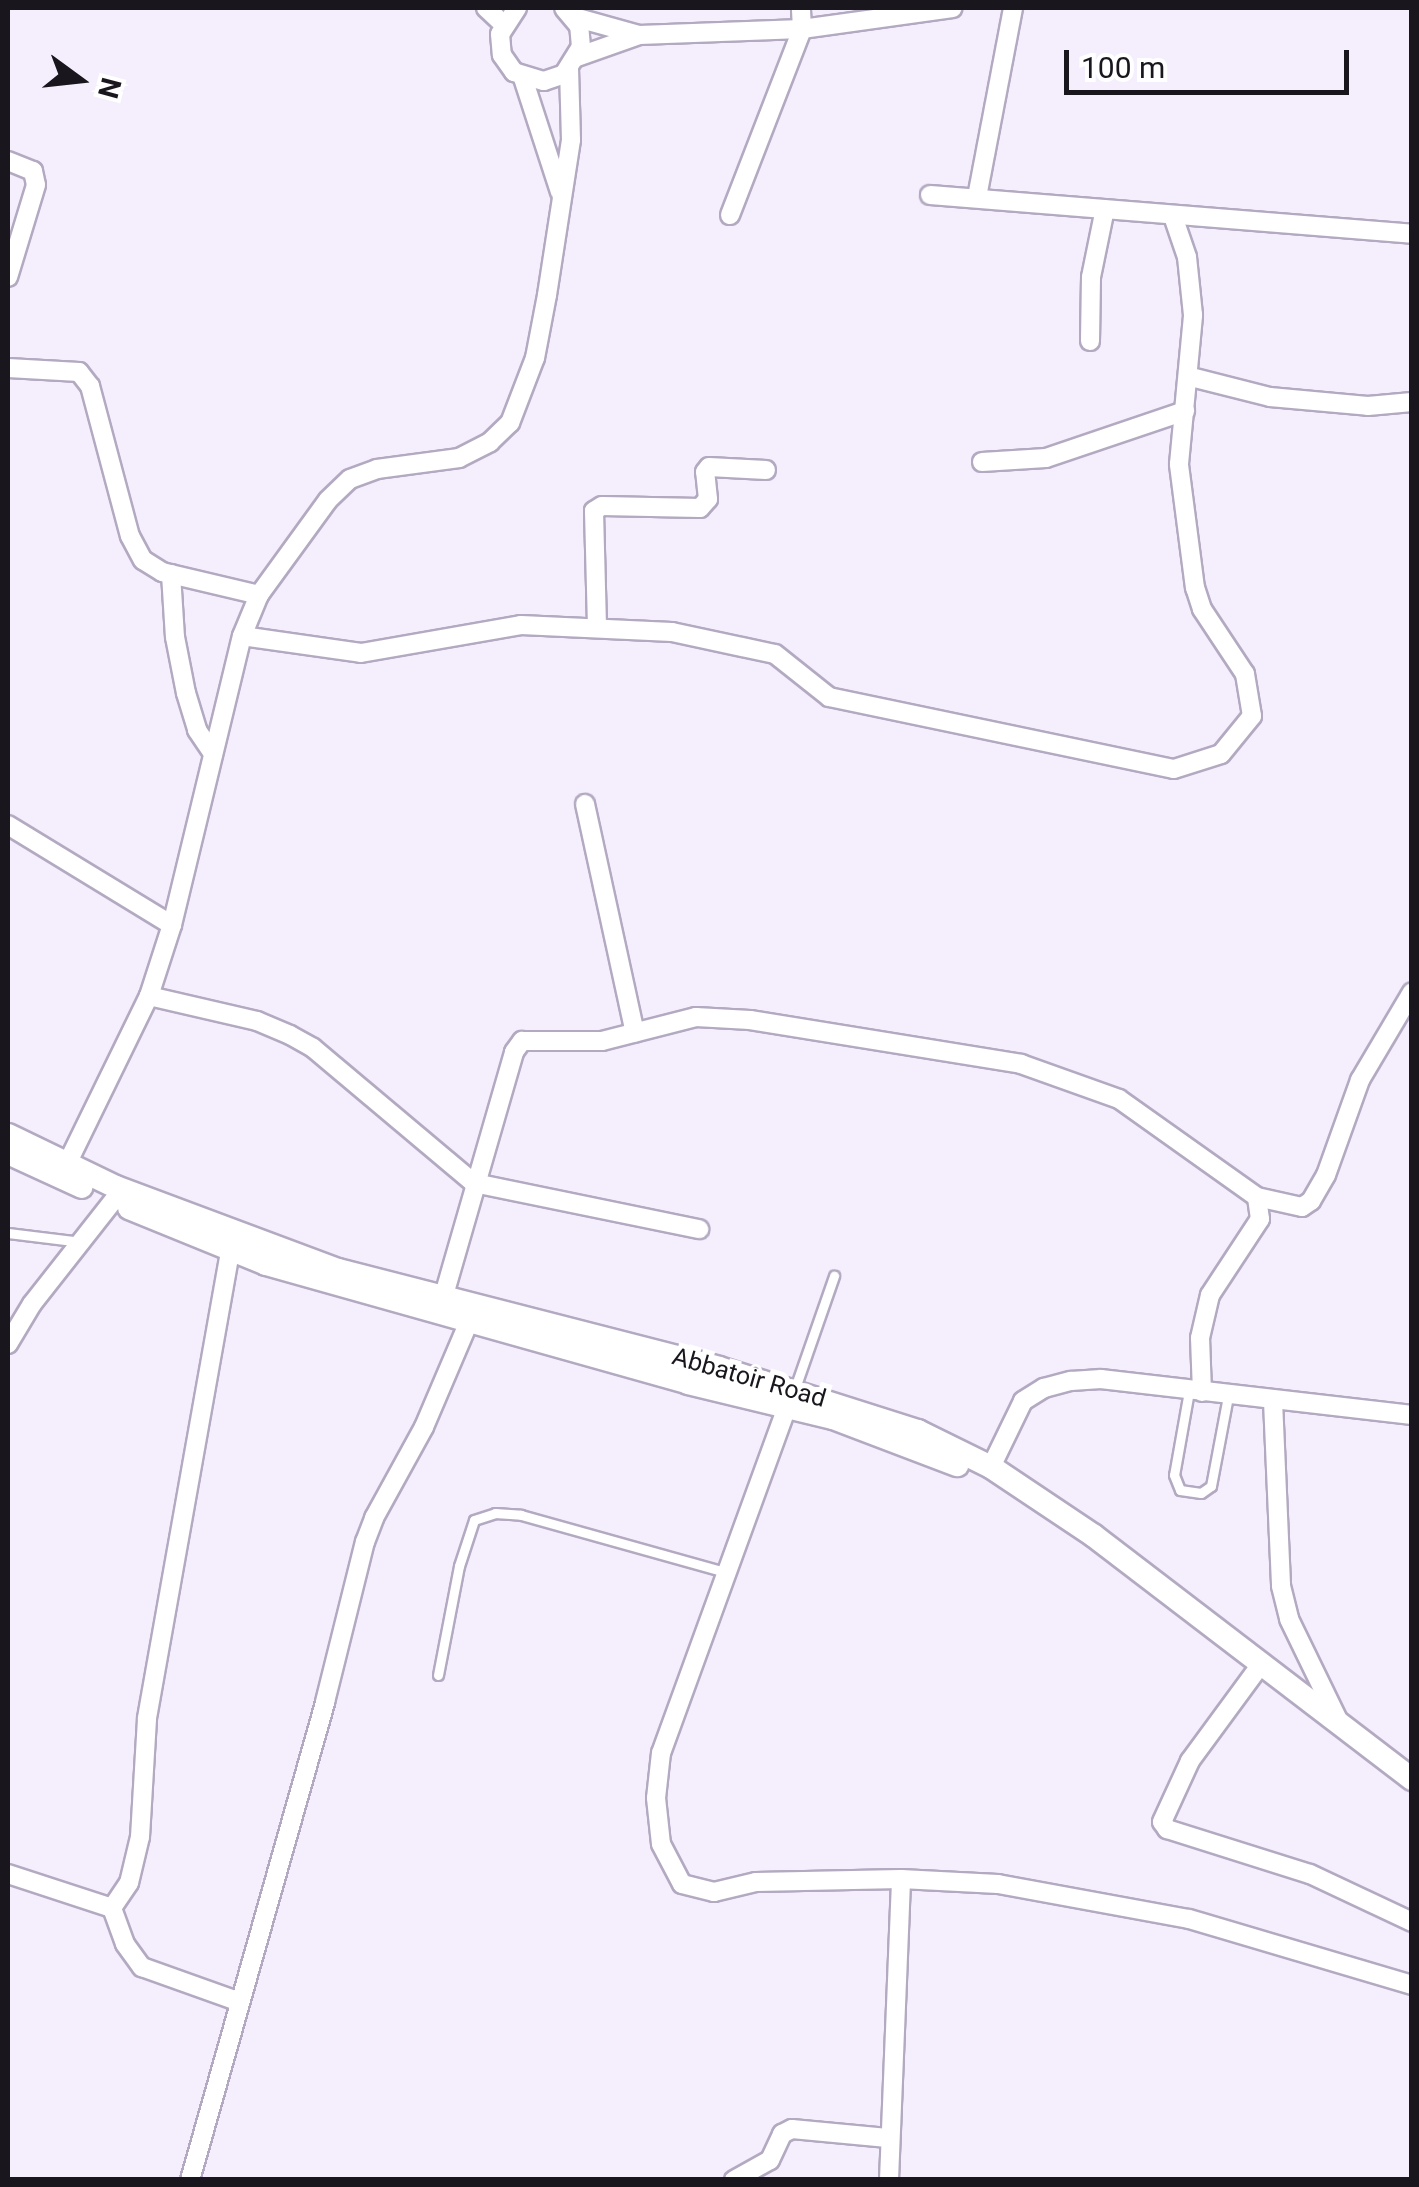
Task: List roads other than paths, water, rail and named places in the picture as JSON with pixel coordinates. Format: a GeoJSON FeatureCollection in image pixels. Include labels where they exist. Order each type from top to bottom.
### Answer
{"type":"FeatureCollection","features":[{"type":"Feature","properties":{"kind":"street"},"geometry":{"type":"LineString","coordinates":[[486,8],[504,24]]}},
{"type":"Feature","properties":{"kind":"street"},"geometry":{"type":"LineString","coordinates":[[517,8],[504,24],[502,55],[524,78],[560,195]]}},
{"type":"Feature","properties":{"kind":"street"},"geometry":{"type":"LineString","coordinates":[[730,215],[802,28],[801,8]]}},
{"type":"Feature","properties":{"kind":"street"},"geometry":{"type":"LineString","coordinates":[[524,78],[544,82],[573,63],[640,35],[802,28],[954,8]]}},
{"type":"Feature","properties":{"kind":"street"},"geometry":{"type":"LineString","coordinates":[[978,196],[1013,8]]}},
{"type":"Feature","properties":{"kind":"street"},"geometry":{"type":"LineString","coordinates":[[569,12],[640,35]]}},
{"type":"Feature","properties":{"kind":"street"},"geometry":{"type":"LineString","coordinates":[[67,1164],[149,996],[172,925],[242,636],[260,595],[328,500],[350,479],[377,469],[458,458],[490,442],[510,423],[535,358],[570,140],[573,63],[581,37],[569,12]]}},
{"type":"Feature","properties":{"kind":"street"},"geometry":{"type":"LineString","coordinates":[[8,161],[33,171],[36,185],[8,277]]}},
{"type":"Feature","properties":{"kind":"street"},"geometry":{"type":"LineString","coordinates":[[930,195],[978,196],[1174,216],[1295,221],[1412,234]]}},
{"type":"Feature","properties":{"kind":"street"},"geometry":{"type":"LineString","coordinates":[[1090,340],[1091,277],[1105,209]]}},
{"type":"Feature","properties":{"kind":"street"},"geometry":{"type":"LineString","coordinates":[[242,636],[361,653],[521,625],[672,632],[764,650],[828,696],[1174,769],[1221,754],[1252,716],[1245,674],[1202,609],[1195,588],[1179,464],[1191,377],[1193,315],[1186,257],[1174,216]]}},
{"type":"Feature","properties":{"kind":"street"},"geometry":{"type":"LineString","coordinates":[[8,368],[80,372],[90,386],[130,536],[143,560],[171,574],[260,595]]}},
{"type":"Feature","properties":{"kind":"street"},"geometry":{"type":"LineString","coordinates":[[1191,377],[1270,397],[1368,406],[1412,402]]}},
{"type":"Feature","properties":{"kind":"street"},"geometry":{"type":"LineString","coordinates":[[982,462],[1046,458],[1185,411]]}},
{"type":"Feature","properties":{"kind":"street"},"geometry":{"type":"LineString","coordinates":[[597,626],[594,511],[602,506],[700,508],[708,499],[704,472],[709,467],[766,470]]}},
{"type":"Feature","properties":{"kind":"street"},"geometry":{"type":"LineString","coordinates":[[171,574],[175,637],[186,693],[197,730],[213,754]]}},
{"type":"Feature","properties":{"kind":"street"},"geometry":{"type":"LineString","coordinates":[[585,804],[635,1033]]}},
{"type":"Feature","properties":{"kind":"street"},"geometry":{"type":"LineString","coordinates":[[8,825],[172,925]]}},
{"type":"Feature","properties":{"kind":"street"},"geometry":{"type":"LineString","coordinates":[[444,1295],[514,1052],[522,1041],[602,1041],[696,1017],[750,1020],[1046,1071],[1120,1098],[1257,1197],[1302,1207],[1326,1174],[1360,1080],[1412,992]]}},
{"type":"Feature","properties":{"kind":"street"},"geometry":{"type":"LineString","coordinates":[[149,996],[257,1021],[313,1048],[474,1183],[699,1230]]}},
{"type":"Feature","properties":{"kind":"street","name":"Abbatoir Road"},"geometry":{"type":"LineString","coordinates":[[8,1135],[67,1164],[338,1270],[444,1295],[790,1399],[1005,1487],[1412,1793]]}},
{"type":"Feature","properties":{"kind":"street","name":"Abbatoir Road"},"geometry":{"type":"LineString","coordinates":[[8,1153],[230,1250],[468,1324],[918,1430],[990,1467],[1094,1536],[1412,1779]]}},
{"type":"Feature","properties":{"kind":"street"},"geometry":{"type":"LineString","coordinates":[[1196,1391],[1200,1338],[1210,1295],[1260,1219],[1257,1197]]}},
{"type":"Feature","properties":{"kind":"street"},"geometry":{"type":"LineString","coordinates":[[8,1344],[113,1201]]}},
{"type":"Feature","properties":{"kind":"street"},"geometry":{"type":"LineString","coordinates":[[112,1908],[129,1882],[140,1837],[147,1718],[230,1250]]}},
{"type":"Feature","properties":{"kind":"street"},"geometry":{"type":"LineString","coordinates":[[190,2180],[366,1542],[374,1518],[424,1427],[468,1324]]}},
{"type":"Feature","properties":{"kind":"street"},"geometry":{"type":"LineString","coordinates":[[990,1467],[1023,1402],[1044,1388],[1100,1379],[1412,1415]]}},
{"type":"Feature","properties":{"kind":"street"},"geometry":{"type":"LineString","coordinates":[[790,1399],[660,1753],[656,1798],[661,1844],[682,1884],[714,1892],[756,1882],[901,1879],[998,1884],[1189,1920],[1412,1985]]}},
{"type":"Feature","properties":{"kind":"street"},"geometry":{"type":"LineString","coordinates":[[1273,1401],[1281,1586],[1300,1645],[1340,1724]]}},
{"type":"Feature","properties":{"kind":"street"},"geometry":{"type":"LineString","coordinates":[[1256,1672],[1190,1761],[1162,1822],[1168,1829],[1310,1874],[1412,1922]]}},
{"type":"Feature","properties":{"kind":"street"},"geometry":{"type":"LineString","coordinates":[[8,1874],[112,1908]]}},
{"type":"Feature","properties":{"kind":"street"},"geometry":{"type":"LineString","coordinates":[[888,2180],[901,1879]]}},
{"type":"Feature","properties":{"kind":"street"},"geometry":{"type":"LineString","coordinates":[[112,1908],[124,1944],[142,1967],[240,2002]]}},
{"type":"Feature","properties":{"kind":"street"},"geometry":{"type":"LineString","coordinates":[[734,2180],[770,2160],[782,2134],[792,2129],[888,2138]]}},
{"type":"Feature","properties":{"kind":"lane"},"geometry":{"type":"LineString","coordinates":[[8,1233],[81,1242]]}},
{"type":"Feature","properties":{"kind":"lane"},"geometry":{"type":"LineString","coordinates":[[790,1399],[834,1276]]}},
{"type":"Feature","properties":{"kind":"lane"},"geometry":{"type":"LineString","coordinates":[[1196,1391],[1174,1475],[1180,1490],[1201,1493],[1211,1486],[1228,1396]]}},
{"type":"Feature","properties":{"kind":"lane"},"geometry":{"type":"LineString","coordinates":[[438,1675],[460,1566],[474,1520],[495,1513],[521,1514],[725,1572]]}}]}
